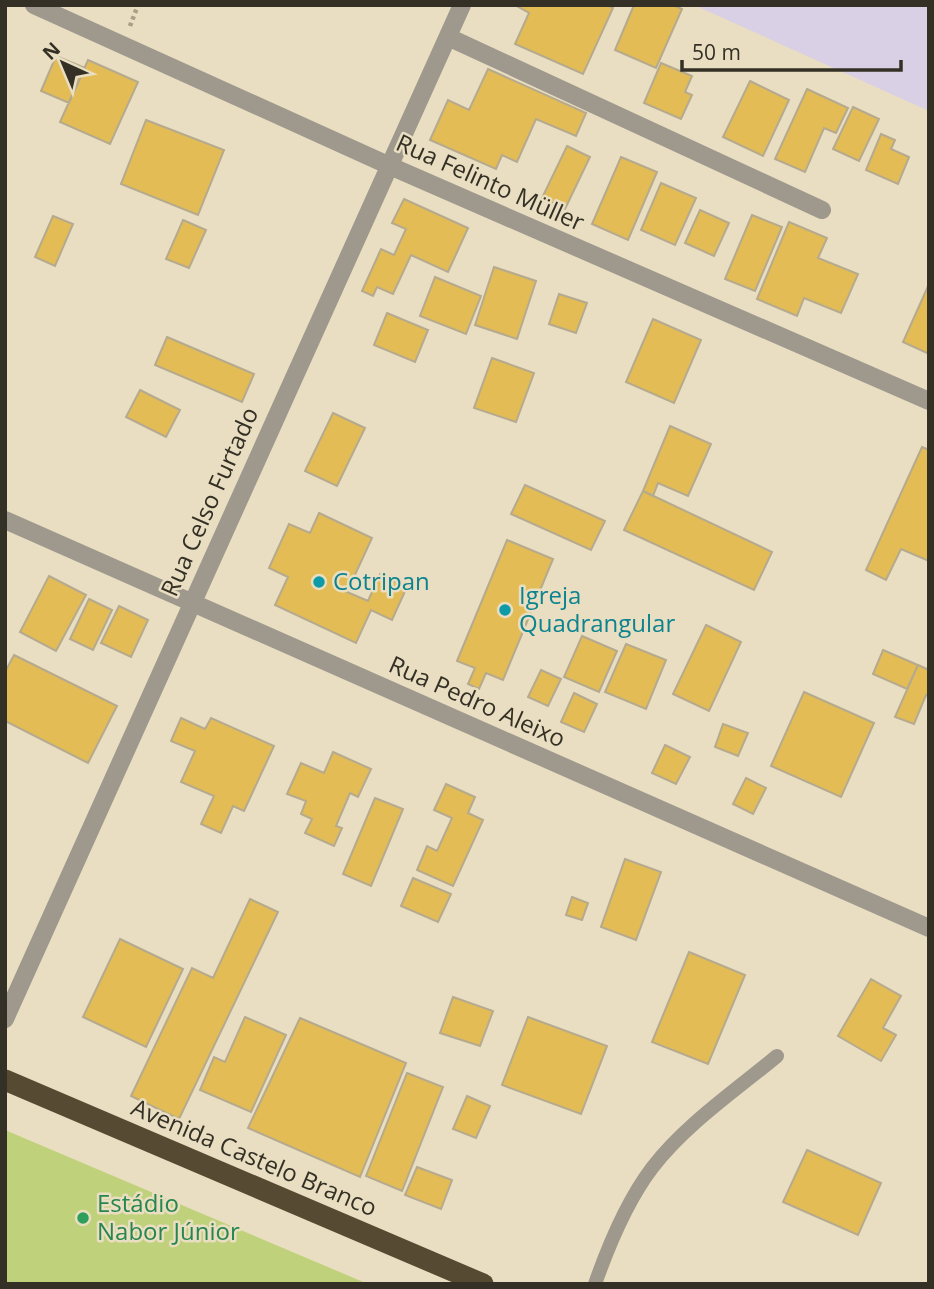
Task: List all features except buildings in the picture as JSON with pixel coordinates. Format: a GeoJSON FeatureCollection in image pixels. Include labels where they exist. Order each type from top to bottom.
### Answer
{"type":"FeatureCollection","features":[{"type":"Feature","properties":{"kind":"highway","name":"Avenida Castelo Branco"},"geometry":{"type":"LineString","coordinates":[[5,1080],[483,1284]]}},
{"type":"Feature","properties":{"kind":"street","name":"Rua Felinto Müller"},"geometry":{"type":"LineString","coordinates":[[33,5],[390,166],[929,401]]}},
{"type":"Feature","properties":{"kind":"street","name":"Rua Celso Furtado"},"geometry":{"type":"LineString","coordinates":[[5,1019],[462,5]]}},
{"type":"Feature","properties":{"kind":"street"},"geometry":{"type":"LineString","coordinates":[[448,37],[822,210]]}},
{"type":"Feature","properties":{"kind":"street","name":"Rua Pedro Aleixo"},"geometry":{"type":"LineString","coordinates":[[5,520],[929,928]]}},
{"type":"Feature","properties":{"kind":"lane"},"geometry":{"type":"LineString","coordinates":[[595,1284],[630,1202],[653,1167],[678,1138],[777,1056]]}},
{"type":"Feature","properties":{"kind":"shaded area"},"geometry":{"type":"Polygon","coordinates":[[[694,5],[929,5],[929,111],[694,5]]]}},
{"type":"Feature","properties":{"kind":"green space","name":"Estádio Nabor Júnior"},"geometry":{"type":"Polygon","coordinates":[[[5,1130],[368,1284],[5,1284],[5,1130]]]}},
{"type":"Feature","properties":{"kind":"place","name":"Cotripan"},"geometry":{"type":"Point","coordinates":[319,582]}},
{"type":"Feature","properties":{"kind":"place","name":"Igreja Quadrangular"},"geometry":{"type":"Point","coordinates":[505,610]}},
{"type":"Feature","properties":{"kind":"place","name":"Estádio Nabor Júnior"},"geometry":{"type":"Point","coordinates":[83,1218]}}]}
